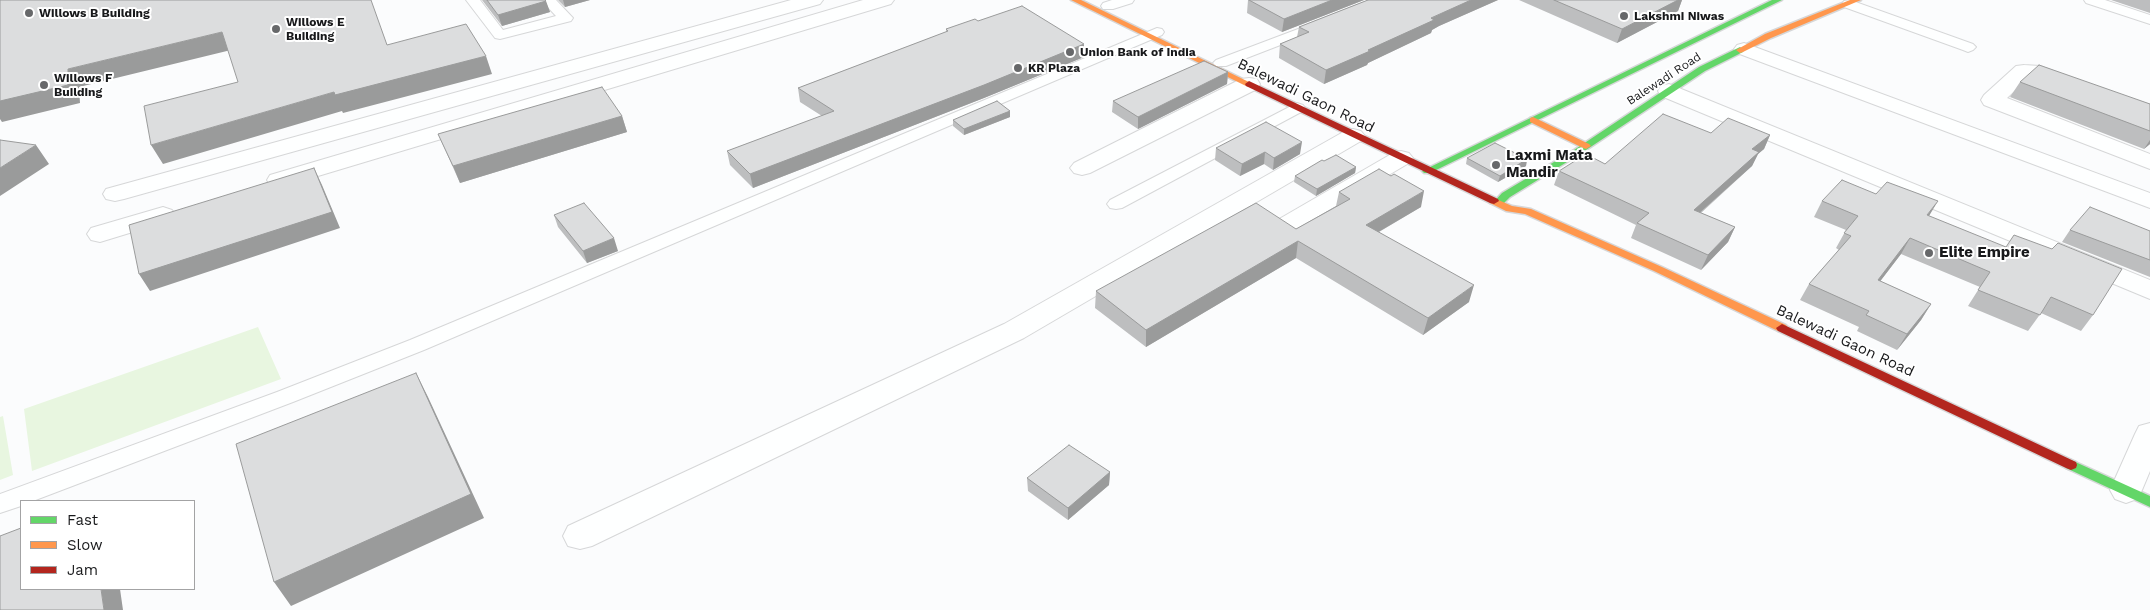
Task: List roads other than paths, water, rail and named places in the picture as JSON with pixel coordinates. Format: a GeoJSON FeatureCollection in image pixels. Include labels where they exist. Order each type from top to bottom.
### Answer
{"type":"FeatureCollection","features":[{"type":"Feature","properties":{"kind":"main road","name":"Balewadi Gaon Road"},"geometry":{"type":"LineString","coordinates":[[1075,0],[1221,63],[1432,168],[1502,199],[1510,209],[1527,211],[1658,269],[2138,496]]}},
{"type":"Feature","properties":{"kind":"main road","name":"Balewadi Road"},"geometry":{"type":"LineString","coordinates":[[1432,168],[1778,0]]}},
{"type":"Feature","properties":{"kind":"main road"},"geometry":{"type":"LineString","coordinates":[[1825,2],[1848,4]]}},
{"type":"Feature","properties":{"kind":"main road","name":"Balewadi Gaon Road"},"geometry":{"type":"LineString","coordinates":[[1102,3],[1153,34],[1249,84],[1353,136],[1401,158],[1432,168]]}},
{"type":"Feature","properties":{"kind":"main road","name":"Balewadi Road"},"geometry":{"type":"LineString","coordinates":[[1502,199],[1702,69],[1768,36],[1848,4]]}},
{"type":"Feature","properties":{"kind":"main road"},"geometry":{"type":"LineString","coordinates":[[1532,120],[1586,146]]}},
{"type":"Feature","properties":{"kind":"street"},"geometry":{"type":"LineString","coordinates":[[115,194],[813,0]]}},
{"type":"Feature","properties":{"kind":"street"},"geometry":{"type":"LineString","coordinates":[[263,185],[884,0]]}},
{"type":"Feature","properties":{"kind":"street"},"geometry":{"type":"LineString","coordinates":[[1744,49],[2150,202]]}},
{"type":"Feature","properties":{"kind":"street"},"geometry":{"type":"LineString","coordinates":[[2089,92],[2036,73],[2024,71],[1992,100],[2150,162]]}},
{"type":"Feature","properties":{"kind":"street"},"geometry":{"type":"LineString","coordinates":[[1082,168],[1249,84]]}},
{"type":"Feature","properties":{"kind":"street"},"geometry":{"type":"LineString","coordinates":[[1669,91],[2150,290]]}},
{"type":"Feature","properties":{"kind":"street"},"geometry":{"type":"LineString","coordinates":[[580,536],[1014,331],[1353,136]]}},
{"type":"Feature","properties":{"kind":"street"},"geometry":{"type":"LineString","coordinates":[[1283,227],[1401,158]]}},
{"type":"Feature","properties":{"kind":"street"},"geometry":{"type":"LineString","coordinates":[[100,234],[186,208]]}},
{"type":"Feature","properties":{"kind":"street"},"geometry":{"type":"LineString","coordinates":[[2138,496],[2150,434]]}},
{"type":"Feature","properties":{"kind":"lane"},"geometry":{"type":"LineString","coordinates":[[473,0],[500,35],[566,18],[548,0]]}},
{"type":"Feature","properties":{"kind":"lane"},"geometry":{"type":"LineString","coordinates":[[1102,3],[1128,0]]}},
{"type":"Feature","properties":{"kind":"lane"},"geometry":{"type":"LineString","coordinates":[[2091,0],[2150,20]]}},
{"type":"Feature","properties":{"kind":"lane"},"geometry":{"type":"LineString","coordinates":[[1848,4],[1968,47]]}},
{"type":"Feature","properties":{"kind":"lane"},"geometry":{"type":"LineString","coordinates":[[1221,63],[1338,18]]}},
{"type":"Feature","properties":{"kind":"lane"},"geometry":{"type":"LineString","coordinates":[[0,504],[285,397],[416,345],[1153,34]]}},
{"type":"Feature","properties":{"kind":"lane"},"geometry":{"type":"LineString","coordinates":[[1116,204],[1297,108]]}},
{"type":"Feature","properties":{"kind":"place","name":"Willows B Building"},"geometry":{"type":"Point","coordinates":[29,13]}},
{"type":"Feature","properties":{"kind":"place","name":"Lakshmi Niwas"},"geometry":{"type":"Point","coordinates":[1624,16]}},
{"type":"Feature","properties":{"kind":"place","name":"Willows E Building"},"geometry":{"type":"Point","coordinates":[276,29]}},
{"type":"Feature","properties":{"kind":"place","name":"Union Bank of India"},"geometry":{"type":"Point","coordinates":[1070,52]}},
{"type":"Feature","properties":{"kind":"place","name":"KR Plaza"},"geometry":{"type":"Point","coordinates":[1018,68]}},
{"type":"Feature","properties":{"kind":"place","name":"Willows F Building"},"geometry":{"type":"Point","coordinates":[44,85]}},
{"type":"Feature","properties":{"kind":"place","name":"Laxmi Mata Mandir"},"geometry":{"type":"Point","coordinates":[1496,165]}},
{"type":"Feature","properties":{"kind":"place","name":"Elite Empire"},"geometry":{"type":"Point","coordinates":[1929,253]}}]}
